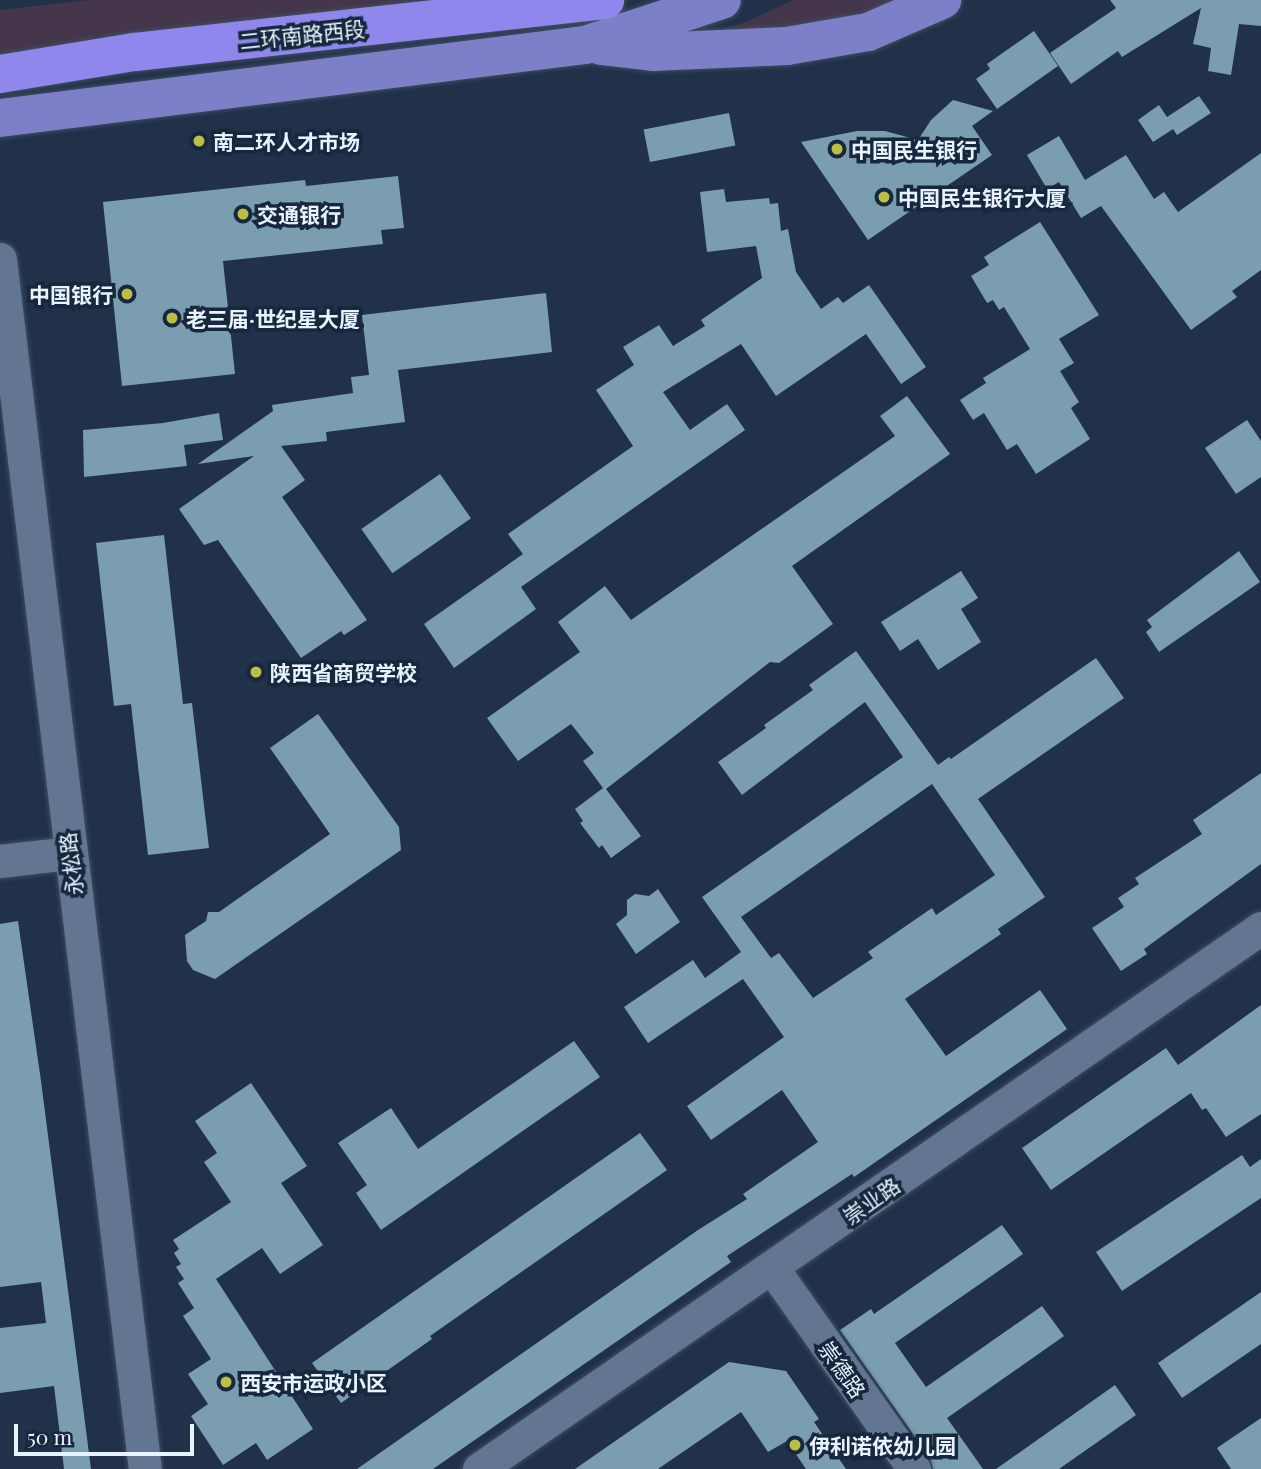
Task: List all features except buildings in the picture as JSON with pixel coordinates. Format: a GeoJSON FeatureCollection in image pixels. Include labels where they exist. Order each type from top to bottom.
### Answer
{"type":"FeatureCollection","features":[{"type":"Feature","properties":{"kind":"highway","name":"二环南路西段"},"geometry":{"type":"LineString","coordinates":[[0,74],[135,52],[605,0]]}},
{"type":"Feature","properties":{"kind":"main road"},"geometry":{"type":"LineString","coordinates":[[0,118],[585,45],[722,0]]}},
{"type":"Feature","properties":{"kind":"main road"},"geometry":{"type":"LineString","coordinates":[[585,45],[653,52],[787,46],[868,32],[942,0]]}},
{"type":"Feature","properties":{"kind":"street","name":"永松路"},"geometry":{"type":"LineString","coordinates":[[0,259],[123,1469]]}},
{"type":"Feature","properties":{"kind":"street","name":"永松路"},"geometry":{"type":"LineString","coordinates":[[0,453],[145,1469]]}},
{"type":"Feature","properties":{"kind":"street"},"geometry":{"type":"LineString","coordinates":[[0,861],[59,854]]}},
{"type":"Feature","properties":{"kind":"street","name":"崇业路"},"geometry":{"type":"LineString","coordinates":[[479,1469],[773,1269],[1261,928]]}},
{"type":"Feature","properties":{"kind":"street","name":"崇德路"},"geometry":{"type":"LineString","coordinates":[[773,1269],[914,1469]]}},
{"type":"Feature","properties":{"kind":"shaded area"},"geometry":{"type":"Polygon","coordinates":[[[88,0],[494,0],[0,62],[0,10],[88,0]]]}},
{"type":"Feature","properties":{"kind":"shaded area"},"geometry":{"type":"Polygon","coordinates":[[[793,0],[896,0],[838,21],[701,37],[748,21],[793,0]]]}},
{"type":"Feature","properties":{"kind":"place","name":"南二环人才市场"},"geometry":{"type":"Point","coordinates":[199,141]}},
{"type":"Feature","properties":{"kind":"place","name":"中国民生银行"},"geometry":{"type":"Point","coordinates":[837,149]}},
{"type":"Feature","properties":{"kind":"place","name":"中国民生银行大厦"},"geometry":{"type":"Point","coordinates":[884,197]}},
{"type":"Feature","properties":{"kind":"place","name":"交通银行"},"geometry":{"type":"Point","coordinates":[243,214]}},
{"type":"Feature","properties":{"kind":"place","name":"中国银行"},"geometry":{"type":"Point","coordinates":[127,294]}},
{"type":"Feature","properties":{"kind":"place","name":"老三届·世纪星大厦"},"geometry":{"type":"Point","coordinates":[172,318]}},
{"type":"Feature","properties":{"kind":"place","name":"陕西省商贸学校"},"geometry":{"type":"Point","coordinates":[256,672]}},
{"type":"Feature","properties":{"kind":"place","name":"西安市运政小区"},"geometry":{"type":"Point","coordinates":[226,1382]}},
{"type":"Feature","properties":{"kind":"place","name":"伊利诺依幼儿园"},"geometry":{"type":"Point","coordinates":[795,1445]}}]}
